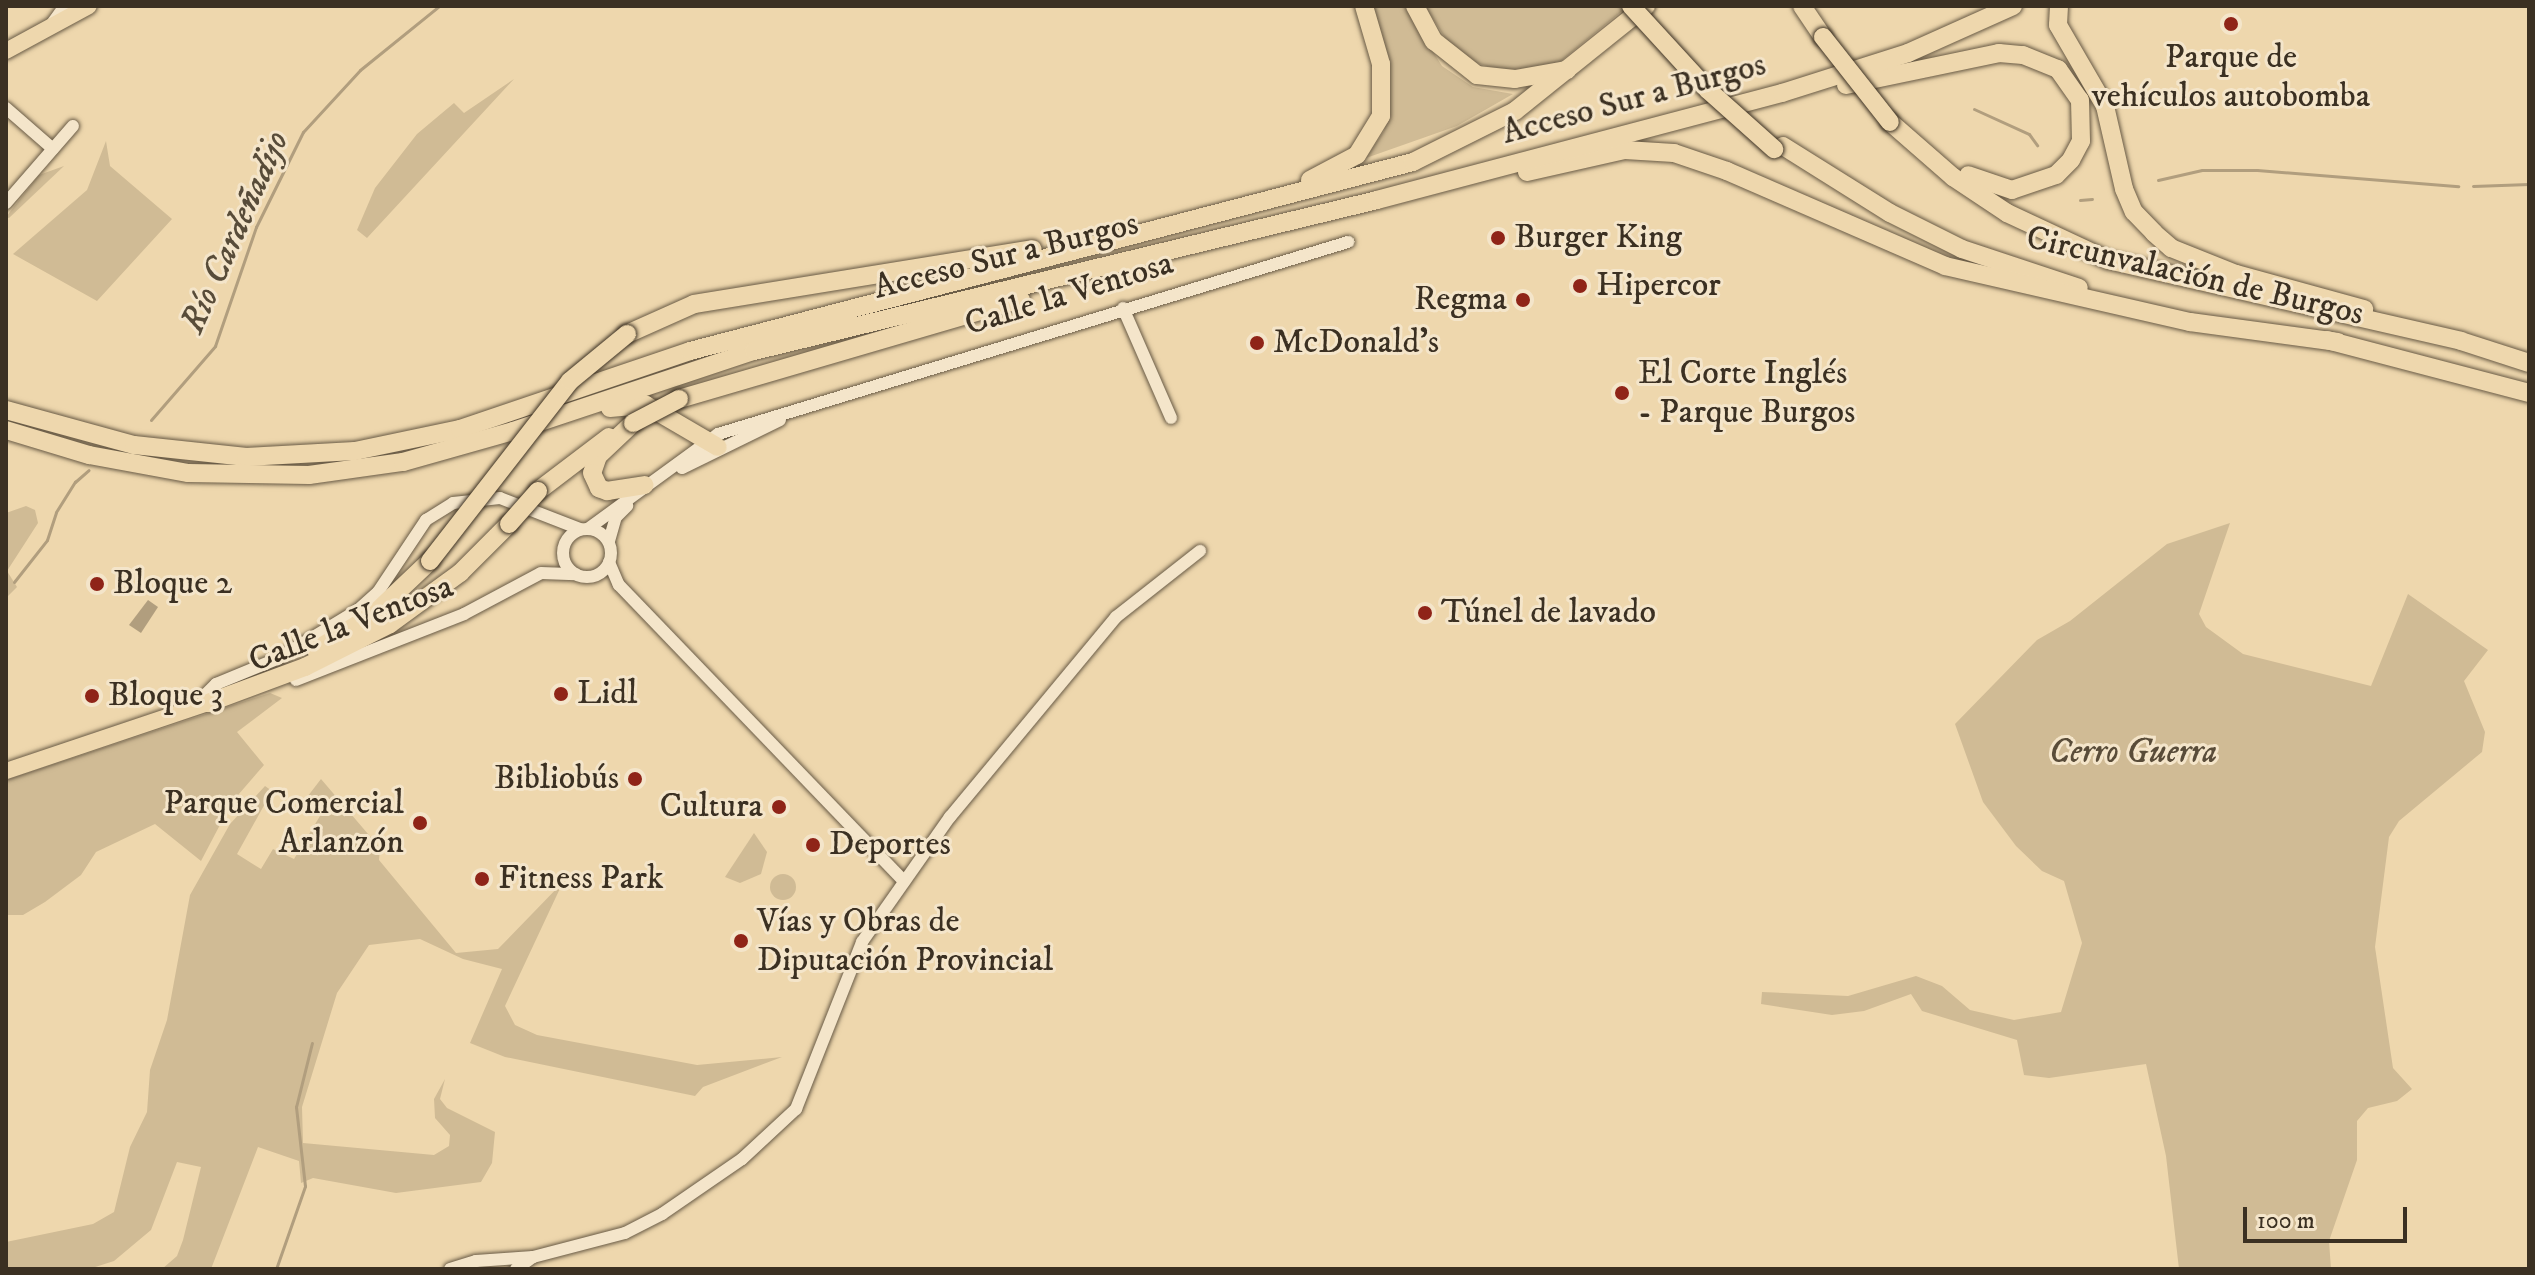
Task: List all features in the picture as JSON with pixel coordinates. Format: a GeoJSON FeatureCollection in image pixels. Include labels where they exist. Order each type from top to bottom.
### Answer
{"type":"FeatureCollection","features":[{"type":"Feature","properties":{"kind":"highway"},"geometry":{"type":"LineString","coordinates":[[1276,200],[1357,155],[1378,126],[1385,88],[1364,6]]}},
{"type":"Feature","properties":{"kind":"highway"},"geometry":{"type":"LineString","coordinates":[[1415,6],[1434,41],[1477,75],[1515,79],[1574,69]]}},
{"type":"Feature","properties":{"kind":"highway"},"geometry":{"type":"LineString","coordinates":[[1631,6],[1708,90],[1779,147]]}},
{"type":"Feature","properties":{"kind":"highway","name":"Acceso Sur a Burgos"},"geometry":{"type":"LineString","coordinates":[[6,410],[134,445],[199,454],[357,464],[690,351],[1413,162],[1505,117],[1574,69],[1644,6]]}},
{"type":"Feature","properties":{"kind":"highway","name":"Circunvalación de Burgos"},"geometry":{"type":"LineString","coordinates":[[1644,6],[1729,101],[1779,147],[1890,213],[1962,249],[2041,277],[2338,342],[2529,393]]}},
{"type":"Feature","properties":{"kind":"highway","name":"Circunvalación de Burgos"},"geometry":{"type":"LineString","coordinates":[[1802,6],[1890,122],[1953,177],[2007,213],[2108,260],[2461,341],[2529,363]]}},
{"type":"Feature","properties":{"kind":"highway","name":"Acceso Sur a Burgos"},"geometry":{"type":"LineString","coordinates":[[6,430],[89,455],[188,473],[309,475],[357,464],[461,448],[754,351],[1377,200],[1782,93],[1908,53],[2013,6]]}},
{"type":"Feature","properties":{"kind":"highway"},"geometry":{"type":"LineString","coordinates":[[2059,6],[2058,25],[2105,106],[2129,201],[2171,248],[2236,274],[2461,341]]}},
{"type":"Feature","properties":{"kind":"highway"},"geometry":{"type":"LineString","coordinates":[[1782,93],[1821,91],[1982,55],[2023,55],[2058,69],[2071,83],[2083,124],[2076,150],[2056,175],[2012,190],[1964,174],[1890,122]]}},
{"type":"Feature","properties":{"kind":"highway"},"geometry":{"type":"LineString","coordinates":[[206,699],[333,654],[390,624],[460,573],[538,491],[589,448],[679,399],[1377,200],[1414,197],[1625,150],[1659,151],[1727,171],[1945,266],[2190,322],[2338,342]]}},
{"type":"Feature","properties":{"kind":"highway"},"geometry":{"type":"LineString","coordinates":[[206,699],[351,631],[430,561],[570,381],[627,334],[668,313],[741,295],[851,282],[1063,243],[1118,239]]}},
{"type":"Feature","properties":{"kind":"highway"},"geometry":{"type":"LineString","coordinates":[[357,464],[451,460],[627,403],[663,412],[713,444]]}},
{"type":"Feature","properties":{"kind":"highway"},"geometry":{"type":"LineString","coordinates":[[633,423],[598,456],[592,473],[599,488],[636,492]]}},
{"type":"Feature","properties":{"kind":"main road"},"geometry":{"type":"LineString","coordinates":[[6,51],[88,6]]}},
{"type":"Feature","properties":{"kind":"main road","name":"Calle la Ventosa"},"geometry":{"type":"LineString","coordinates":[[6,761],[206,699]]}},
{"type":"Feature","properties":{"kind":"main road","name":"Calle la Ventosa"},"geometry":{"type":"LineString","coordinates":[[6,771],[206,699]]}},
{"type":"Feature","properties":{"kind":"street"},"geometry":{"type":"LineString","coordinates":[[51,25],[65,6]]}},
{"type":"Feature","properties":{"kind":"street"},"geometry":{"type":"LineString","coordinates":[[6,108],[53,149]]}},
{"type":"Feature","properties":{"kind":"street"},"geometry":{"type":"LineString","coordinates":[[6,203],[73,126]]}},
{"type":"Feature","properties":{"kind":"street","name":"Calle la Ventosa"},"geometry":{"type":"LineString","coordinates":[[576,574],[541,573],[451,620],[296,680],[226,703],[206,699],[216,684],[279,658],[351,616],[378,592],[426,520],[453,503],[500,498],[585,529],[636,492],[713,444],[808,406],[1348,242]]}},
{"type":"Feature","properties":{"kind":"street"},"geometry":{"type":"LineString","coordinates":[[1123,308],[1171,418]]}},
{"type":"Feature","properties":{"kind":"street","name":"Calle la Ventosa"},"geometry":{"type":"LineString","coordinates":[[609,541],[616,517],[636,492]]}},
{"type":"Feature","properties":{"kind":"street"},"geometry":{"type":"LineString","coordinates":[[619,585],[594,576],[576,574],[562,555],[567,539],[585,529],[609,541],[609,562],[619,585],[904,881]]}},
{"type":"Feature","properties":{"kind":"street"},"geometry":{"type":"LineString","coordinates":[[450,1269],[476,1261],[533,1257],[641,1227],[742,1159],[786,1119],[814,1070],[862,942],[950,817],[1116,617],[1200,551]]}},
{"type":"Feature","properties":{"kind":"street"},"geometry":{"type":"LineString","coordinates":[[594,576],[609,562]]}},
{"type":"Feature","properties":{"kind":"street"},"geometry":{"type":"LineString","coordinates":[[516,1269],[533,1257]]}},
{"type":"Feature","properties":{"kind":"green space"},"geometry":{"type":"Polygon","coordinates":[[[1369,6],[1404,6],[1442,66],[1473,87],[1513,94],[1457,126],[1366,158],[1384,131],[1390,100],[1388,62],[1369,6]]]}},
{"type":"Feature","properties":{"kind":"green space"},"geometry":{"type":"Polygon","coordinates":[[[1425,6],[1619,6],[1622,11],[1556,65],[1506,72],[1474,62],[1447,41],[1425,6]]]}},
{"type":"Feature","properties":{"kind":"green space"},"geometry":{"type":"Polygon","coordinates":[[[514,79],[367,238],[357,230],[375,188],[417,134],[454,103],[464,113],[514,79]]]}},
{"type":"Feature","properties":{"kind":"green space"},"geometry":{"type":"Polygon","coordinates":[[[106,141],[110,166],[172,219],[97,301],[13,254],[87,190],[106,141]]]}},
{"type":"Feature","properties":{"kind":"green space"},"geometry":{"type":"Polygon","coordinates":[[[64,166],[9,218],[6,217],[39,175],[64,166]]]}},
{"type":"Feature","properties":{"kind":"green space"},"geometry":{"type":"Polygon","coordinates":[[[26,506],[35,510],[38,523],[7,571],[17,587],[6,598],[6,513],[26,506]]]}},
{"type":"Feature","properties":{"kind":"green space","name":"Cerro Guerra"},"geometry":{"type":"Polygon","coordinates":[[[2230,523],[2199,614],[2206,627],[2243,654],[2371,686],[2408,594],[2488,650],[2464,681],[2485,732],[2482,752],[2399,821],[2389,837],[2375,947],[2393,1068],[2412,1089],[2397,1101],[2368,1108],[2357,1121],[2357,1160],[2329,1241],[2331,1269],[2179,1269],[2166,1156],[2146,1064],[2049,1078],[2024,1075],[2017,1040],[1922,1011],[1911,994],[1864,1011],[1832,1015],[1761,1004],[1762,992],[1848,996],[1916,976],[1942,986],[1970,1010],[2014,1020],[2061,1012],[2082,943],[2064,881],[2042,871],[2016,846],[1983,802],[1955,724],[2037,640],[2070,621],[2167,544],[2230,523]]]}},
{"type":"Feature","properties":{"kind":"green space"},"geometry":{"type":"Polygon","coordinates":[[[270,693],[282,698],[237,732],[264,765],[232,802],[201,861],[155,824],[96,852],[81,875],[45,902],[23,915],[6,915],[6,780],[270,693]]]}},
{"type":"Feature","properties":{"kind":"green space"},"geometry":{"type":"Polygon","coordinates":[[[321,779],[380,848],[379,860],[456,953],[498,949],[563,882],[505,1006],[515,1025],[537,1035],[697,1065],[782,1057],[703,1087],[695,1096],[505,1057],[470,1043],[502,969],[463,959],[420,939],[369,945],[337,993],[302,1107],[303,1143],[434,1155],[449,1146],[450,1135],[435,1118],[434,1099],[445,1079],[440,1099],[447,1108],[495,1132],[492,1163],[481,1182],[396,1193],[313,1178],[301,1183],[299,1161],[258,1147],[211,1269],[162,1269],[177,1256],[201,1167],[177,1162],[151,1230],[114,1261],[89,1269],[6,1269],[6,1242],[93,1224],[114,1212],[130,1147],[147,1112],[150,1070],[167,1020],[190,895],[230,824],[265,786],[272,791],[237,854],[261,869],[273,849],[294,859],[320,816],[301,805],[321,779]]]}},
{"type":"Feature","properties":{"kind":"green space"},"geometry":{"type":"Polygon","coordinates":[[[754,833],[767,852],[761,874],[740,883],[725,877],[754,833]]]}},
{"type":"Feature","properties":{"kind":"green space"},"geometry":{"type":"Polygon","coordinates":[[[783,874],[792,878],[796,887],[792,896],[783,900],[774,896],[770,887],[774,878],[783,874]]]}},
{"type":"Feature","properties":{"kind":"shaded area"},"geometry":{"type":"Polygon","coordinates":[[[148,600],[158,607],[141,633],[129,625],[148,600]]]}},
{"type":"Feature","properties":{"kind":"waterway","name":"Río Cardeñadijo"},"geometry":{"type":"LineString","coordinates":[[151,420],[215,346],[256,227],[303,132],[360,70],[439,6]]}},
{"type":"Feature","properties":{"kind":"waterway"},"geometry":{"type":"LineString","coordinates":[[1974,109],[2029,134],[2037,145]]}},
{"type":"Feature","properties":{"kind":"waterway"},"geometry":{"type":"LineString","coordinates":[[2158,180],[2202,170],[2257,170],[2458,186]]}},
{"type":"Feature","properties":{"kind":"waterway"},"geometry":{"type":"LineString","coordinates":[[2473,186],[2529,184]]}},
{"type":"Feature","properties":{"kind":"waterway"},"geometry":{"type":"LineString","coordinates":[[2080,200],[2092,199]]}},
{"type":"Feature","properties":{"kind":"waterway","name":"Río Cardeñadijo"},"geometry":{"type":"LineString","coordinates":[[14,582],[47,540],[56,512],[75,482],[89,470]]}},
{"type":"Feature","properties":{"kind":"waterway"},"geometry":{"type":"LineString","coordinates":[[276,1269],[305,1186],[296,1107],[312,1043]]}},
{"type":"Feature","properties":{"kind":"place","name":"Parque de vehículos autobomba"},"geometry":{"type":"Point","coordinates":[2231,24]}},
{"type":"Feature","properties":{"kind":"place","name":"Burger King"},"geometry":{"type":"Point","coordinates":[1498,238]}},
{"type":"Feature","properties":{"kind":"place","name":"Hipercor"},"geometry":{"type":"Point","coordinates":[1580,286]}},
{"type":"Feature","properties":{"kind":"place","name":"Regma"},"geometry":{"type":"Point","coordinates":[1523,300]}},
{"type":"Feature","properties":{"kind":"place","name":"McDonald's"},"geometry":{"type":"Point","coordinates":[1257,343]}},
{"type":"Feature","properties":{"kind":"place","name":"El Corte Inglés - Parque Burgos"},"geometry":{"type":"Point","coordinates":[1622,393]}},
{"type":"Feature","properties":{"kind":"place","name":"Bloque 2"},"geometry":{"type":"Point","coordinates":[97,584]}},
{"type":"Feature","properties":{"kind":"place","name":"Túnel de lavado"},"geometry":{"type":"Point","coordinates":[1425,613]}},
{"type":"Feature","properties":{"kind":"place","name":"Lidl"},"geometry":{"type":"Point","coordinates":[561,694]}},
{"type":"Feature","properties":{"kind":"place","name":"Bloque 3"},"geometry":{"type":"Point","coordinates":[92,696]}},
{"type":"Feature","properties":{"kind":"place","name":"Bibliobús"},"geometry":{"type":"Point","coordinates":[635,779]}},
{"type":"Feature","properties":{"kind":"place","name":"Cultura"},"geometry":{"type":"Point","coordinates":[779,807]}},
{"type":"Feature","properties":{"kind":"place","name":"Parque Comercial Arlanzón"},"geometry":{"type":"Point","coordinates":[420,823]}},
{"type":"Feature","properties":{"kind":"place","name":"Deportes"},"geometry":{"type":"Point","coordinates":[813,845]}},
{"type":"Feature","properties":{"kind":"place","name":"Fitness Park"},"geometry":{"type":"Point","coordinates":[482,879]}},
{"type":"Feature","properties":{"kind":"place","name":"Vías y Obras de Diputación Provincial"},"geometry":{"type":"Point","coordinates":[741,941]}}]}
